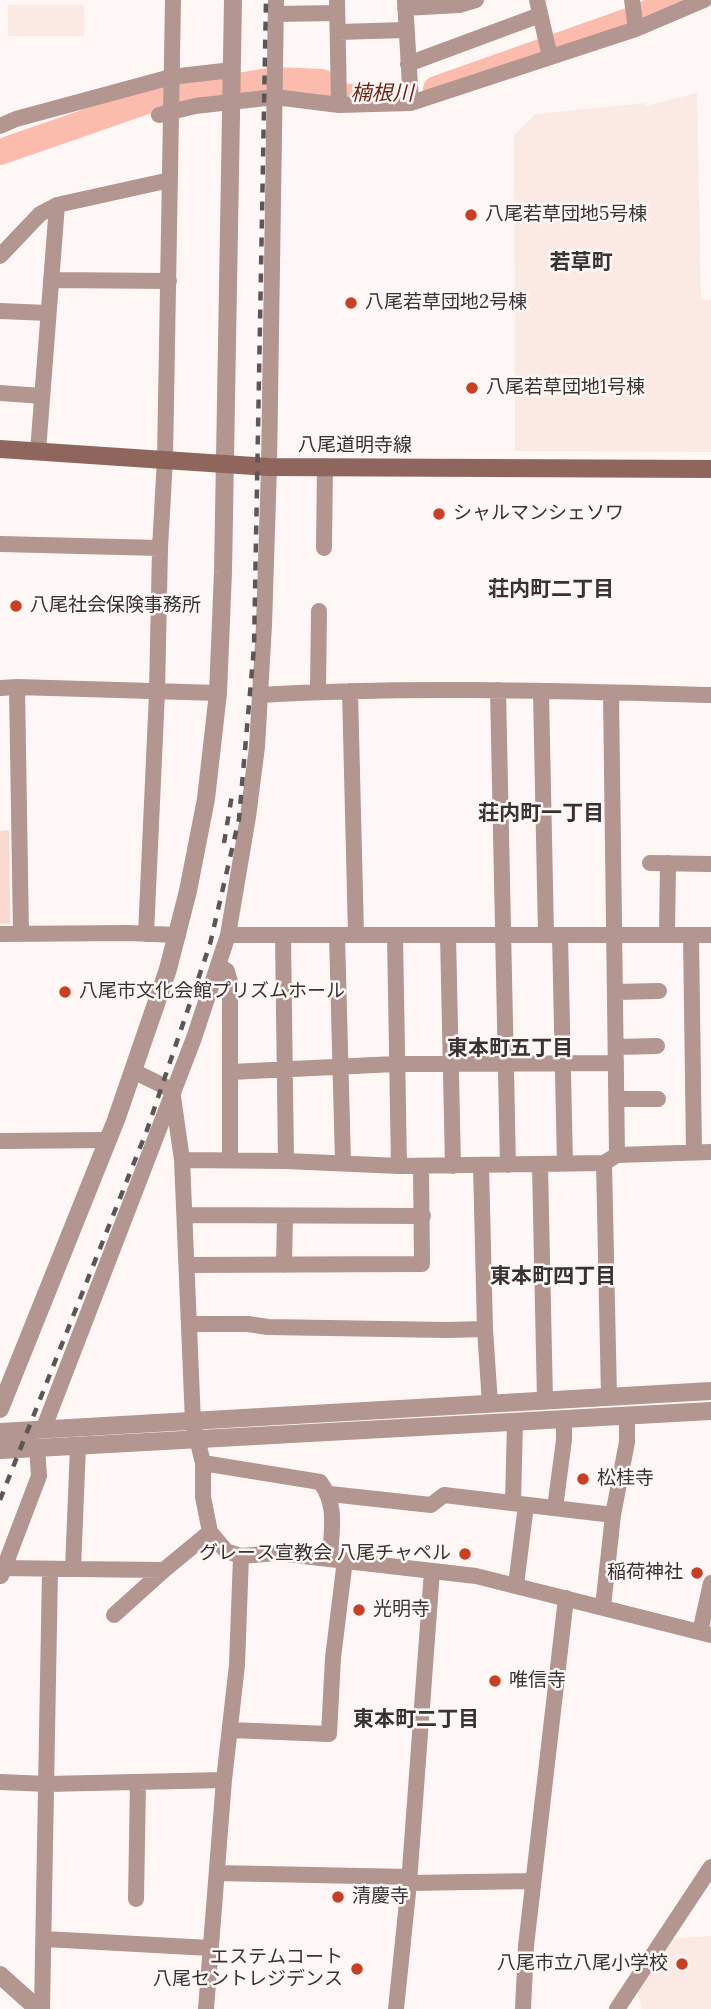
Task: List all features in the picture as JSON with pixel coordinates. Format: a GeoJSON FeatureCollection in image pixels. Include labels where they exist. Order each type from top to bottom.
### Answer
{"type":"FeatureCollection","features":[{"type":"Feature","properties":{"kind":"main road","name":"八尾道明寺線"},"geometry":{"type":"LineString","coordinates":[[0,449],[269,467],[711,469]]}},
{"type":"Feature","properties":{"kind":"street"},"geometry":{"type":"LineString","coordinates":[[146,934],[165,459],[170,180],[167,112],[172,78],[173,0]]}},
{"type":"Feature","properties":{"kind":"street"},"geometry":{"type":"LineString","coordinates":[[0,1409],[133,1071],[177,935],[206,799],[218,693],[233,0]]}},
{"type":"Feature","properties":{"kind":"street"},"geometry":{"type":"LineString","coordinates":[[411,103],[405,4],[476,0]]}},
{"type":"Feature","properties":{"kind":"street"},"geometry":{"type":"LineString","coordinates":[[632,0],[636,29]]}},
{"type":"Feature","properties":{"kind":"street"},"geometry":{"type":"LineString","coordinates":[[167,112],[231,103],[275,86],[339,105],[411,103],[636,29],[704,0]]}},
{"type":"Feature","properties":{"kind":"street"},"geometry":{"type":"LineString","coordinates":[[43,1430],[194,1038],[228,936],[248,817],[261,695],[269,467],[276,7],[337,7],[339,105]]}},
{"type":"Feature","properties":{"kind":"street"},"geometry":{"type":"LineString","coordinates":[[408,64],[539,8],[550,57]]}},
{"type":"Feature","properties":{"kind":"street"},"geometry":{"type":"LineString","coordinates":[[338,32],[406,30]]}},
{"type":"Feature","properties":{"kind":"street"},"geometry":{"type":"LineString","coordinates":[[0,126],[16,119],[172,78],[232,70]]}},
{"type":"Feature","properties":{"kind":"street"},"geometry":{"type":"LineString","coordinates":[[0,256],[40,214],[57,205],[170,180]]}},
{"type":"Feature","properties":{"kind":"street"},"geometry":{"type":"LineString","coordinates":[[38,452],[57,205]]}},
{"type":"Feature","properties":{"kind":"street"},"geometry":{"type":"LineString","coordinates":[[51,280],[169,281]]}},
{"type":"Feature","properties":{"kind":"street"},"geometry":{"type":"LineString","coordinates":[[0,311],[48,313]]}},
{"type":"Feature","properties":{"kind":"street"},"geometry":{"type":"LineString","coordinates":[[0,393],[42,396]]}},
{"type":"Feature","properties":{"kind":"street"},"geometry":{"type":"LineString","coordinates":[[324,548],[325,467]]}},
{"type":"Feature","properties":{"kind":"street"},"geometry":{"type":"LineString","coordinates":[[0,544],[160,548]]}},
{"type":"Feature","properties":{"kind":"street"},"geometry":{"type":"LineString","coordinates":[[318,691],[319,611]]}},
{"type":"Feature","properties":{"kind":"street"},"geometry":{"type":"LineString","coordinates":[[21,934],[8,687],[218,693]]}},
{"type":"Feature","properties":{"kind":"street"},"geometry":{"type":"LineString","coordinates":[[261,695],[318,691],[498,690],[711,695]]}},
{"type":"Feature","properties":{"kind":"street"},"geometry":{"type":"LineString","coordinates":[[498,690],[508,1165]]}},
{"type":"Feature","properties":{"kind":"street"},"geometry":{"type":"LineString","coordinates":[[350,691],[356,935]]}},
{"type":"Feature","properties":{"kind":"street"},"geometry":{"type":"LineString","coordinates":[[541,692],[553,935],[563,1063],[565,1164]]}},
{"type":"Feature","properties":{"kind":"street"},"geometry":{"type":"LineString","coordinates":[[608,1397],[611,1159],[618,1099],[611,692]]}},
{"type":"Feature","properties":{"kind":"street"},"geometry":{"type":"LineString","coordinates":[[650,863],[711,864]]}},
{"type":"Feature","properties":{"kind":"street"},"geometry":{"type":"LineString","coordinates":[[667,935],[668,863]]}},
{"type":"Feature","properties":{"kind":"street"},"geometry":{"type":"LineString","coordinates":[[0,934],[177,935]]}},
{"type":"Feature","properties":{"kind":"street"},"geometry":{"type":"LineString","coordinates":[[228,936],[711,934]]}},
{"type":"Feature","properties":{"kind":"street"},"geometry":{"type":"LineString","coordinates":[[395,935],[399,1166]]}},
{"type":"Feature","properties":{"kind":"street"},"geometry":{"type":"LineString","coordinates":[[448,935],[453,1166]]}},
{"type":"Feature","properties":{"kind":"street"},"geometry":{"type":"LineString","coordinates":[[691,935],[703,1093],[694,1152]]}},
{"type":"Feature","properties":{"kind":"street"},"geometry":{"type":"LineString","coordinates":[[282,936],[286,1161]]}},
{"type":"Feature","properties":{"kind":"street"},"geometry":{"type":"LineString","coordinates":[[337,936],[343,1162]]}},
{"type":"Feature","properties":{"kind":"street"},"geometry":{"type":"LineString","coordinates":[[218,965],[226,971],[230,982],[230,1159]]}},
{"type":"Feature","properties":{"kind":"street"},"geometry":{"type":"LineString","coordinates":[[615,992],[659,991]]}},
{"type":"Feature","properties":{"kind":"street"},"geometry":{"type":"LineString","coordinates":[[231,1072],[396,1064],[563,1063],[657,1046]]}},
{"type":"Feature","properties":{"kind":"street"},"geometry":{"type":"LineString","coordinates":[[133,1071],[172,1090]]}},
{"type":"Feature","properties":{"kind":"street"},"geometry":{"type":"LineString","coordinates":[[172,1090],[182,1160],[193,1422],[202,1463],[203,1497],[210,1532],[226,1551],[242,1556],[277,1553],[337,1559],[476,1577],[706,1633],[711,1583]]}},
{"type":"Feature","properties":{"kind":"street"},"geometry":{"type":"LineString","coordinates":[[618,1099],[658,1099]]}},
{"type":"Feature","properties":{"kind":"street"},"geometry":{"type":"LineString","coordinates":[[0,1141],[108,1140]]}},
{"type":"Feature","properties":{"kind":"street"},"geometry":{"type":"LineString","coordinates":[[182,1160],[481,1166],[565,1164],[711,1152]]}},
{"type":"Feature","properties":{"kind":"street"},"geometry":{"type":"LineString","coordinates":[[540,1164],[545,1401]]}},
{"type":"Feature","properties":{"kind":"street"},"geometry":{"type":"LineString","coordinates":[[187,1265],[422,1264],[421,1166]]}},
{"type":"Feature","properties":{"kind":"street"},"geometry":{"type":"LineString","coordinates":[[481,1166],[485,1329],[490,1404]]}},
{"type":"Feature","properties":{"kind":"street"},"geometry":{"type":"LineString","coordinates":[[185,1215],[423,1216]]}},
{"type":"Feature","properties":{"kind":"street"},"geometry":{"type":"LineString","coordinates":[[284,1265],[285,1216]]}},
{"type":"Feature","properties":{"kind":"street"},"geometry":{"type":"LineString","coordinates":[[190,1324],[485,1329]]}},
{"type":"Feature","properties":{"kind":"street"},"geometry":{"type":"LineString","coordinates":[[0,1432],[711,1391]]}},
{"type":"Feature","properties":{"kind":"street"},"geometry":{"type":"LineString","coordinates":[[0,1450],[711,1411]]}},
{"type":"Feature","properties":{"kind":"street"},"geometry":{"type":"LineString","coordinates":[[603,1607],[628,1416]]}},
{"type":"Feature","properties":{"kind":"street"},"geometry":{"type":"LineString","coordinates":[[555,1508],[564,1440],[564,1419]]}},
{"type":"Feature","properties":{"kind":"street"},"geometry":{"type":"LineString","coordinates":[[516,1422],[521,1560],[516,1585]]}},
{"type":"Feature","properties":{"kind":"street"},"geometry":{"type":"LineString","coordinates":[[73,1569],[78,1446]]}},
{"type":"Feature","properties":{"kind":"street"},"geometry":{"type":"LineString","coordinates":[[37,1448],[39,1476],[2,1573],[73,1569],[164,1570]]}},
{"type":"Feature","properties":{"kind":"street"},"geometry":{"type":"LineString","coordinates":[[202,1463],[320,1482],[330,1494],[332,1510],[337,1559],[329,1734],[230,1730]]}},
{"type":"Feature","properties":{"kind":"street"},"geometry":{"type":"LineString","coordinates":[[330,1494],[430,1505],[444,1495],[613,1515]]}},
{"type":"Feature","properties":{"kind":"street"},"geometry":{"type":"LineString","coordinates":[[114,1615],[210,1532]]}},
{"type":"Feature","properties":{"kind":"street"},"geometry":{"type":"LineString","coordinates":[[206,2009],[224,1780],[237,1665],[242,1556]]}},
{"type":"Feature","properties":{"kind":"street"},"geometry":{"type":"LineString","coordinates":[[40,2009],[45,1939],[50,1570]]}},
{"type":"Feature","properties":{"kind":"street"},"geometry":{"type":"LineString","coordinates":[[396,2009],[409,1880],[432,1571]]}},
{"type":"Feature","properties":{"kind":"street"},"geometry":{"type":"LineString","coordinates":[[523,2009],[526,1946],[566,1598]]}},
{"type":"Feature","properties":{"kind":"street"},"geometry":{"type":"LineString","coordinates":[[0,1782],[47,1784],[224,1780]]}},
{"type":"Feature","properties":{"kind":"street"},"geometry":{"type":"LineString","coordinates":[[136,1899],[138,1782]]}},
{"type":"Feature","properties":{"kind":"street"},"geometry":{"type":"LineString","coordinates":[[617,2009],[711,1867]]}},
{"type":"Feature","properties":{"kind":"street"},"geometry":{"type":"LineString","coordinates":[[217,1873],[409,1880],[533,1881]]}},
{"type":"Feature","properties":{"kind":"street"},"geometry":{"type":"LineString","coordinates":[[45,1939],[210,1948]]}},
{"type":"Feature","properties":{"kind":"street"},"geometry":{"type":"LineString","coordinates":[[0,1975],[40,2009]]}},
{"type":"Feature","properties":{"kind":"shaded area"},"geometry":{"type":"Polygon","coordinates":[[[8,5],[84,5],[84,36],[8,36],[8,5]]]}},
{"type":"Feature","properties":{"kind":"shaded area"},"geometry":{"type":"Polygon","coordinates":[[[285,70],[321,71],[321,93],[285,89],[285,70]]]}},
{"type":"Feature","properties":{"kind":"shaded area"},"geometry":{"type":"Polygon","coordinates":[[[697,93],[701,299],[711,300],[711,452],[515,451],[514,135],[536,114],[645,103],[646,106],[697,93]]]}},
{"type":"Feature","properties":{"kind":"shaded area"},"geometry":{"type":"Polygon","coordinates":[[[9,830],[10,924],[0,924],[0,831],[9,830]]]}},
{"type":"Feature","properties":{"kind":"shaded area","name":"八尾市立八尾小学校"},"geometry":{"type":"Polygon","coordinates":[[[711,1936],[711,2009],[642,2009],[637,1988],[669,1939],[711,1936]]]}},
{"type":"Feature","properties":{"kind":"waterway","name":"楠根川"},"geometry":{"type":"LineString","coordinates":[[436,89],[631,20],[677,0]]}},
{"type":"Feature","properties":{"kind":"waterway","name":"楠根川"},"geometry":{"type":"LineString","coordinates":[[0,152],[147,101],[192,90],[226,88],[274,80],[322,82],[344,97],[385,97]]}},
{"type":"Feature","properties":{"kind":"railway"},"geometry":{"type":"LineString","coordinates":[[0,1500],[147,1130],[210,944],[239,819],[254,647],[266,0]]}},
{"type":"Feature","properties":{"kind":"railway"},"geometry":{"type":"LineString","coordinates":[[224,843],[232,795]]}},
{"type":"Feature","properties":{"kind":"place","name":"八尾若草団地5号棟"},"geometry":{"type":"Point","coordinates":[471,215]}},
{"type":"Feature","properties":{"kind":"place","name":"八尾若草団地2号棟"},"geometry":{"type":"Point","coordinates":[351,303]}},
{"type":"Feature","properties":{"kind":"place","name":"八尾若草団地1号棟"},"geometry":{"type":"Point","coordinates":[472,388]}},
{"type":"Feature","properties":{"kind":"place","name":"シャルマンシェソワ"},"geometry":{"type":"Point","coordinates":[439,514]}},
{"type":"Feature","properties":{"kind":"place","name":"八尾社会保険事務所"},"geometry":{"type":"Point","coordinates":[16,606]}},
{"type":"Feature","properties":{"kind":"place","name":"八尾市文化会館プリズムホール"},"geometry":{"type":"Point","coordinates":[65,992]}},
{"type":"Feature","properties":{"kind":"place","name":"松桂寺"},"geometry":{"type":"Point","coordinates":[583,1479]}},
{"type":"Feature","properties":{"kind":"place","name":"グレース宣教会 八尾チャペル"},"geometry":{"type":"Point","coordinates":[465,1554]}},
{"type":"Feature","properties":{"kind":"place","name":"稲荷神社"},"geometry":{"type":"Point","coordinates":[697,1573]}},
{"type":"Feature","properties":{"kind":"place","name":"光明寺"},"geometry":{"type":"Point","coordinates":[359,1610]}},
{"type":"Feature","properties":{"kind":"place","name":"唯信寺"},"geometry":{"type":"Point","coordinates":[495,1681]}},
{"type":"Feature","properties":{"kind":"place","name":"清慶寺"},"geometry":{"type":"Point","coordinates":[338,1897]}},
{"type":"Feature","properties":{"kind":"place","name":"八尾市立八尾小学校"},"geometry":{"type":"Point","coordinates":[682,1964]}},
{"type":"Feature","properties":{"kind":"place","name":"エステムコート 八尾セントレジデンス"},"geometry":{"type":"Point","coordinates":[357,1969]}},
{"type":"Feature","properties":{"kind":"district","name":"若草町"},"geometry":{"type":"Point","coordinates":[581,263]}},
{"type":"Feature","properties":{"kind":"district","name":"荘内町二丁目"},"geometry":{"type":"Point","coordinates":[551,590]}},
{"type":"Feature","properties":{"kind":"district","name":"荘内町一丁目"},"geometry":{"type":"Point","coordinates":[541,814]}},
{"type":"Feature","properties":{"kind":"district","name":"東本町五丁目"},"geometry":{"type":"Point","coordinates":[510,1049]}},
{"type":"Feature","properties":{"kind":"district","name":"東本町四丁目"},"geometry":{"type":"Point","coordinates":[553,1277]}},
{"type":"Feature","properties":{"kind":"district","name":"東本町二丁目"},"geometry":{"type":"Point","coordinates":[416,1720]}}]}
